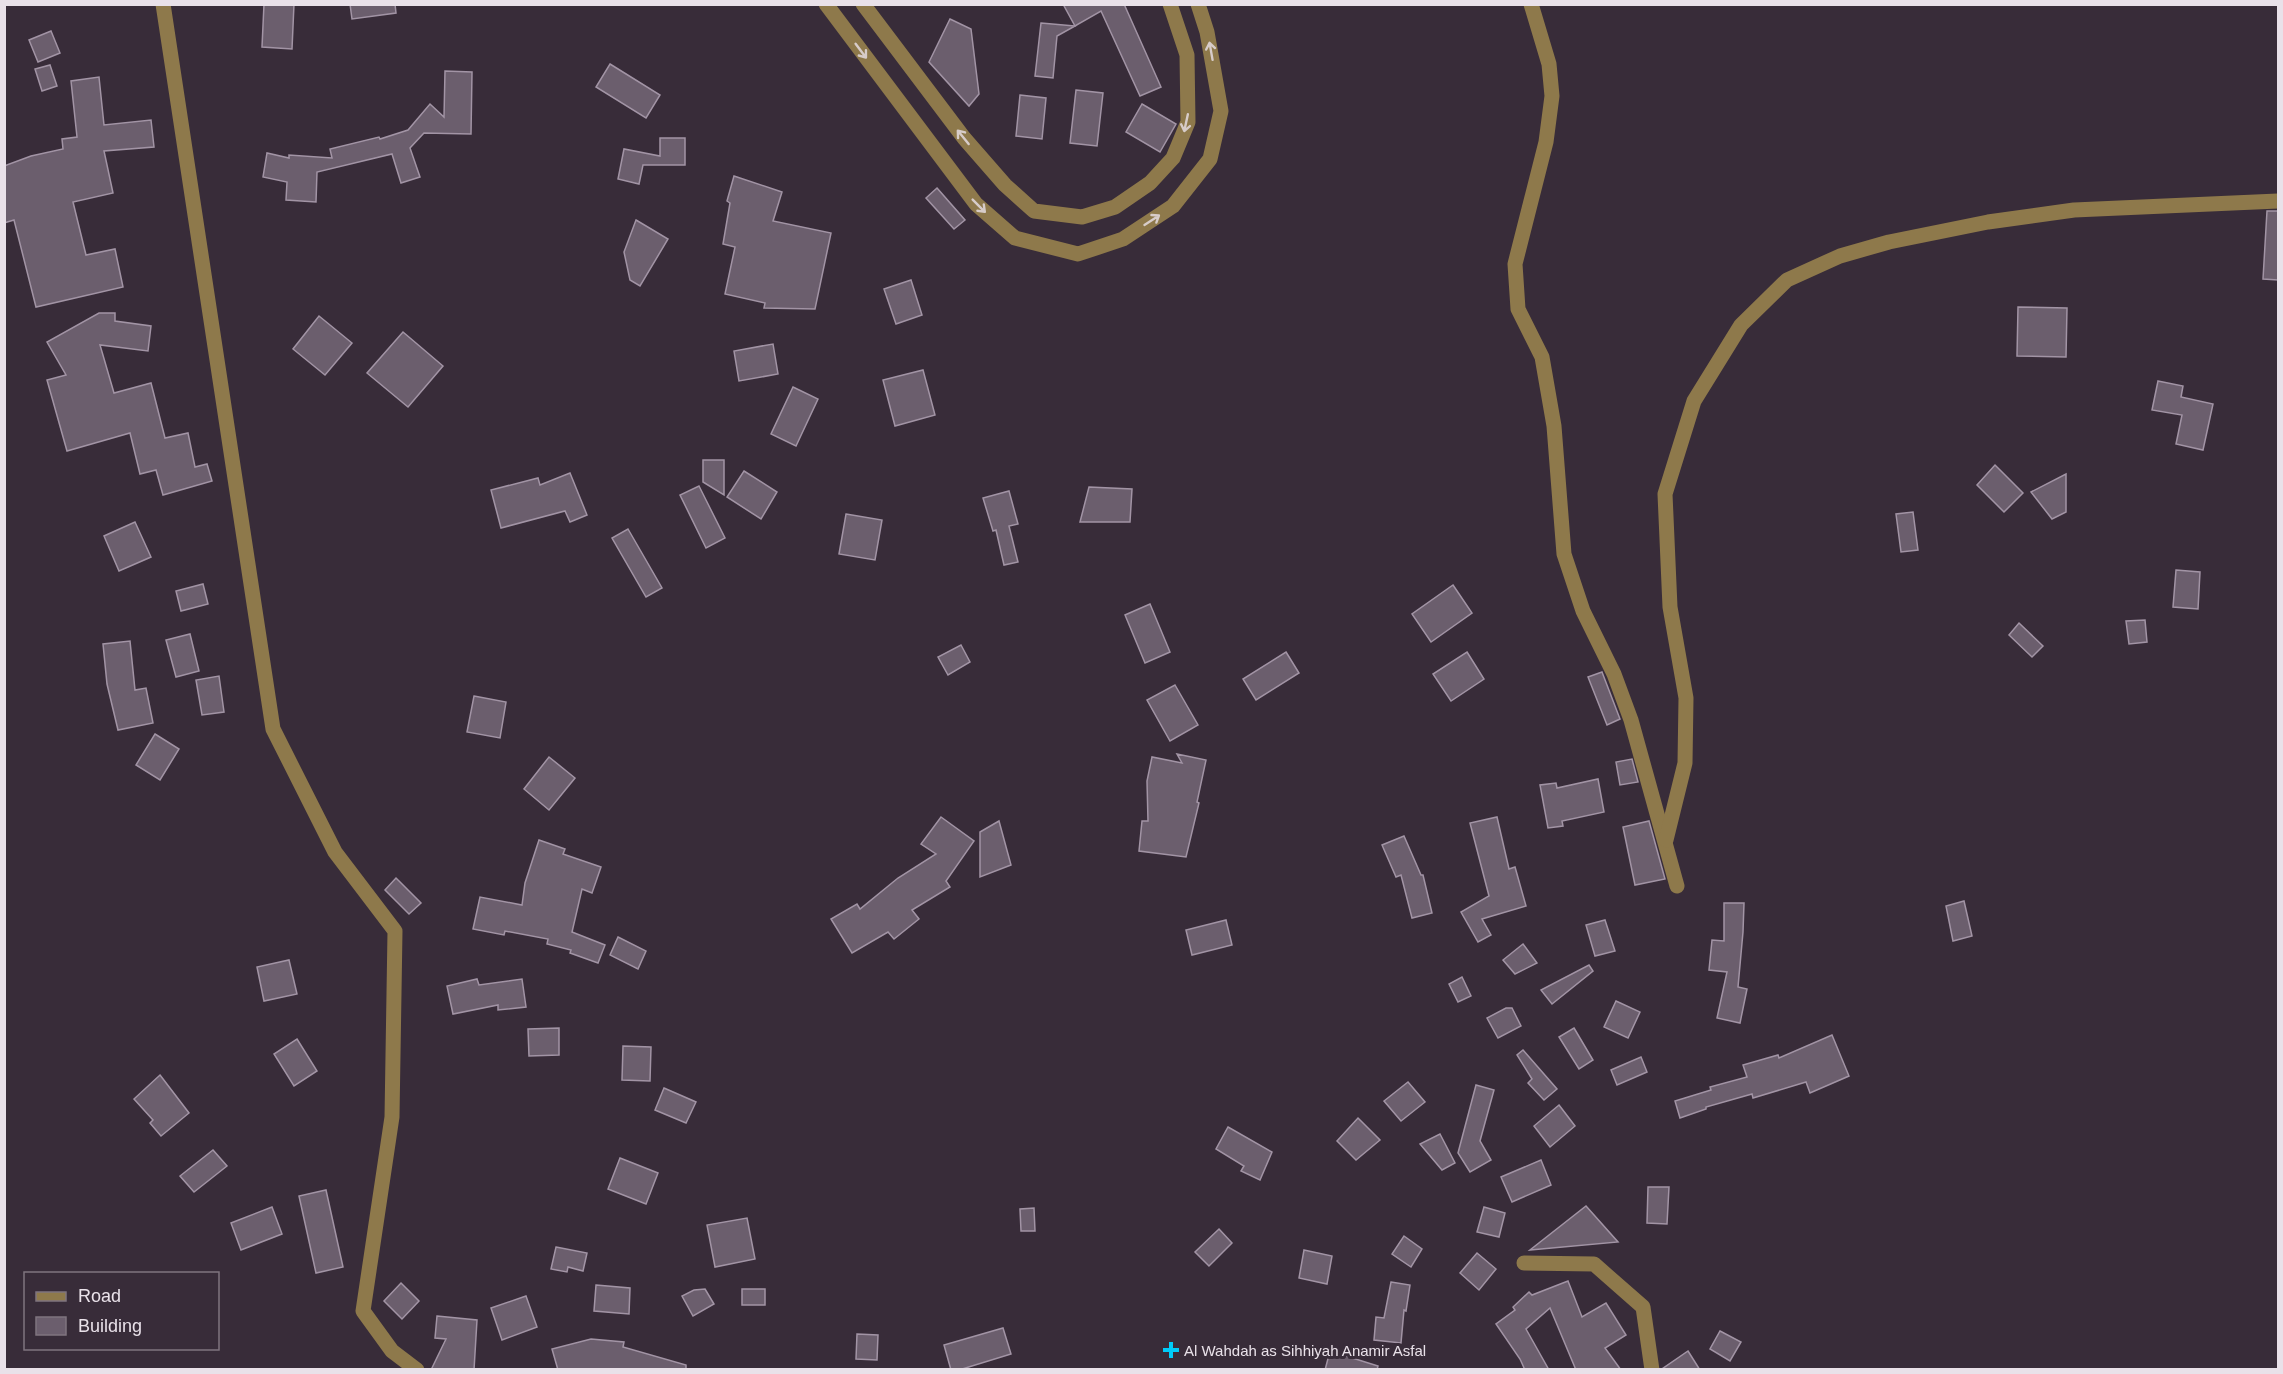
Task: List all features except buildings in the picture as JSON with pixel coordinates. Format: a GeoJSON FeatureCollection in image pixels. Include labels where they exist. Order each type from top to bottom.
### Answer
{"type":"FeatureCollection","features":[{"type":"Feature","properties":{"kind":"street"},"geometry":{"type":"LineString","coordinates":[[163,4],[273,729],[334,852],[394,931],[392,1117],[363,1311],[392,1351],[417,1370]]}},
{"type":"Feature","properties":{"kind":"street"},"geometry":{"type":"LineString","coordinates":[[826,4],[976,204],[1016,238],[1078,254],[1123,239],[1173,206],[1210,159],[1221,111],[1207,32],[1198,4]]}},
{"type":"Feature","properties":{"kind":"street"},"geometry":{"type":"LineString","coordinates":[[863,4],[963,138],[1005,185],[1034,211],[1082,217],[1115,207],[1150,183],[1173,158],[1188,122],[1187,56],[1170,4]]}},
{"type":"Feature","properties":{"kind":"street"},"geometry":{"type":"LineString","coordinates":[[1531,4],[1549,64],[1552,96],[1546,142],[1515,264],[1518,309],[1542,357],[1554,426],[1564,555],[1583,611],[1614,674],[1631,720],[1677,885]]}},
{"type":"Feature","properties":{"kind":"street"},"geometry":{"type":"LineString","coordinates":[[1666,840],[1685,763],[1686,698],[1670,607],[1665,494],[1694,401],[1741,325],[1787,280],[1840,256],[1889,242],[1988,222],[2074,210],[2278,201]]}},
{"type":"Feature","properties":{"kind":"street"},"geometry":{"type":"LineString","coordinates":[[1524,1263],[1594,1264],[1643,1307],[1653,1370]]}},
{"type":"Feature","properties":{"kind":"place","name":"Al Wahdah as Sihhiyah Anamir Asfal"},"geometry":{"type":"Point","coordinates":[1171,1350]}}]}
